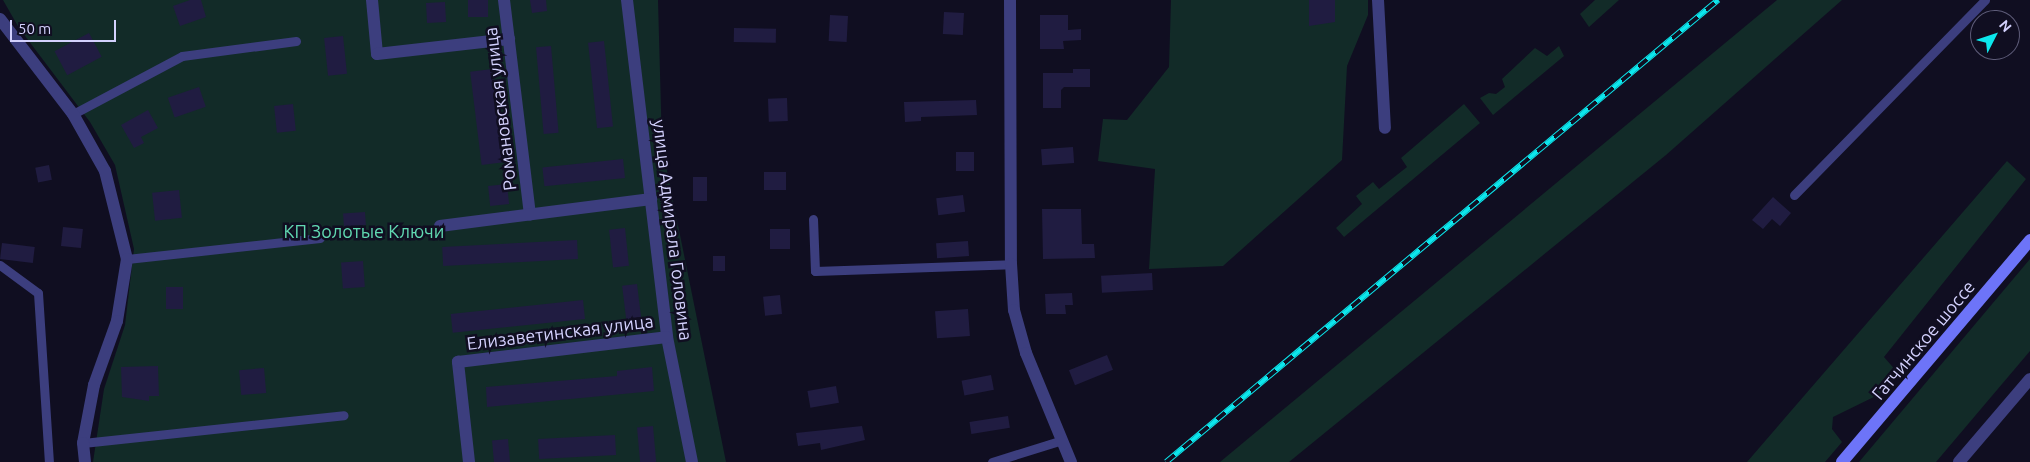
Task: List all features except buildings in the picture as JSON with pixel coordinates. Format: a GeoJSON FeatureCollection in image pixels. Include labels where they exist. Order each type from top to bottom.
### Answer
{"type":"FeatureCollection","features":[{"type":"Feature","properties":{"kind":"main road","name":"Гатчинское шоссе"},"geometry":{"type":"LineString","coordinates":[[1842,462],[2030,240]]}},
{"type":"Feature","properties":{"kind":"street"},"geometry":{"type":"LineString","coordinates":[[372,0],[376,54],[509,39]]}},
{"type":"Feature","properties":{"kind":"street","name":"Романовская улица"},"geometry":{"type":"LineString","coordinates":[[504,0],[530,214]]}},
{"type":"Feature","properties":{"kind":"street","name":"улица Адмирала Головина"},"geometry":{"type":"LineString","coordinates":[[627,0],[667,337],[692,462]]}},
{"type":"Feature","properties":{"kind":"street"},"geometry":{"type":"LineString","coordinates":[[1010,0],[1011,264],[1014,310],[1026,353],[1071,462]]}},
{"type":"Feature","properties":{"kind":"street"},"geometry":{"type":"LineString","coordinates":[[1378,0],[1385,128]]}},
{"type":"Feature","properties":{"kind":"street"},"geometry":{"type":"LineString","coordinates":[[0,19],[72,114],[105,171],[127,259],[118,321],[94,385],[83,443],[85,462]]}},
{"type":"Feature","properties":{"kind":"street"},"geometry":{"type":"LineString","coordinates":[[440,226],[651,199]]}},
{"type":"Feature","properties":{"kind":"street","name":"Елизаветинская улица"},"geometry":{"type":"LineString","coordinates":[[470,462],[458,362],[667,337]]}},
{"type":"Feature","properties":{"kind":"street"},"geometry":{"type":"LineString","coordinates":[[1959,462],[2030,379]]}},
{"type":"Feature","properties":{"kind":"lane"},"geometry":{"type":"LineString","coordinates":[[1794,195],[1985,0]]}},
{"type":"Feature","properties":{"kind":"lane"},"geometry":{"type":"LineString","coordinates":[[72,114],[182,56],[296,41]]}},
{"type":"Feature","properties":{"kind":"lane"},"geometry":{"type":"LineString","coordinates":[[813,220],[815,271],[1011,264]]}},
{"type":"Feature","properties":{"kind":"lane"},"geometry":{"type":"LineString","coordinates":[[127,259],[320,238]]}},
{"type":"Feature","properties":{"kind":"lane"},"geometry":{"type":"LineString","coordinates":[[0,265],[38,293],[49,462]]}},
{"type":"Feature","properties":{"kind":"lane"},"geometry":{"type":"LineString","coordinates":[[83,443],[344,415]]}},
{"type":"Feature","properties":{"kind":"lane"},"geometry":{"type":"LineString","coordinates":[[992,462],[1062,440]]}},
{"type":"Feature","properties":{"kind":"green space","name":"КП Золотые Ключи"},"geometry":{"type":"Polygon","coordinates":[[[3,0],[658,0],[662,146],[726,462],[93,462],[104,389],[125,325],[134,249],[115,165],[90,122],[19,28],[3,0]]]}},
{"type":"Feature","properties":{"kind":"green space"},"geometry":{"type":"Polygon","coordinates":[[[1171,0],[1368,0],[1368,15],[1347,66],[1342,160],[1223,266],[1149,269],[1155,169],[1098,161],[1103,119],[1127,120],[1169,67],[1171,0]]]}},
{"type":"Feature","properties":{"kind":"green space"},"geometry":{"type":"Polygon","coordinates":[[[1595,0],[1619,0],[1589,27],[1580,14],[1595,0]]]}},
{"type":"Feature","properties":{"kind":"green space"},"geometry":{"type":"Polygon","coordinates":[[[1777,0],[1842,0],[1666,155],[1289,462],[1220,462],[1777,0]]]}},
{"type":"Feature","properties":{"kind":"green space"},"geometry":{"type":"Polygon","coordinates":[[[1559,46],[1564,56],[1493,115],[1480,98],[1489,93],[1496,94],[1505,87],[1502,79],[1535,48],[1547,56],[1559,46]]]}},
{"type":"Feature","properties":{"kind":"green space"},"geometry":{"type":"Polygon","coordinates":[[[1464,104],[1480,123],[1344,237],[1336,228],[1362,204],[1356,196],[1373,182],[1379,189],[1407,167],[1401,158],[1464,104]]]}},
{"type":"Feature","properties":{"kind":"green space"},"geometry":{"type":"Polygon","coordinates":[[[2007,161],[2026,179],[1884,357],[1898,373],[1882,393],[1833,417],[1832,429],[1842,442],[1825,462],[1747,462],[2007,161]]]}},
{"type":"Feature","properties":{"kind":"green space"},"geometry":{"type":"Polygon","coordinates":[[[2030,259],[2030,351],[1936,462],[1859,462],[2030,259]]]}},
{"type":"Feature","properties":{"kind":"railway"},"geometry":{"type":"LineString","coordinates":[[1166,462],[1718,0]]}}]}
